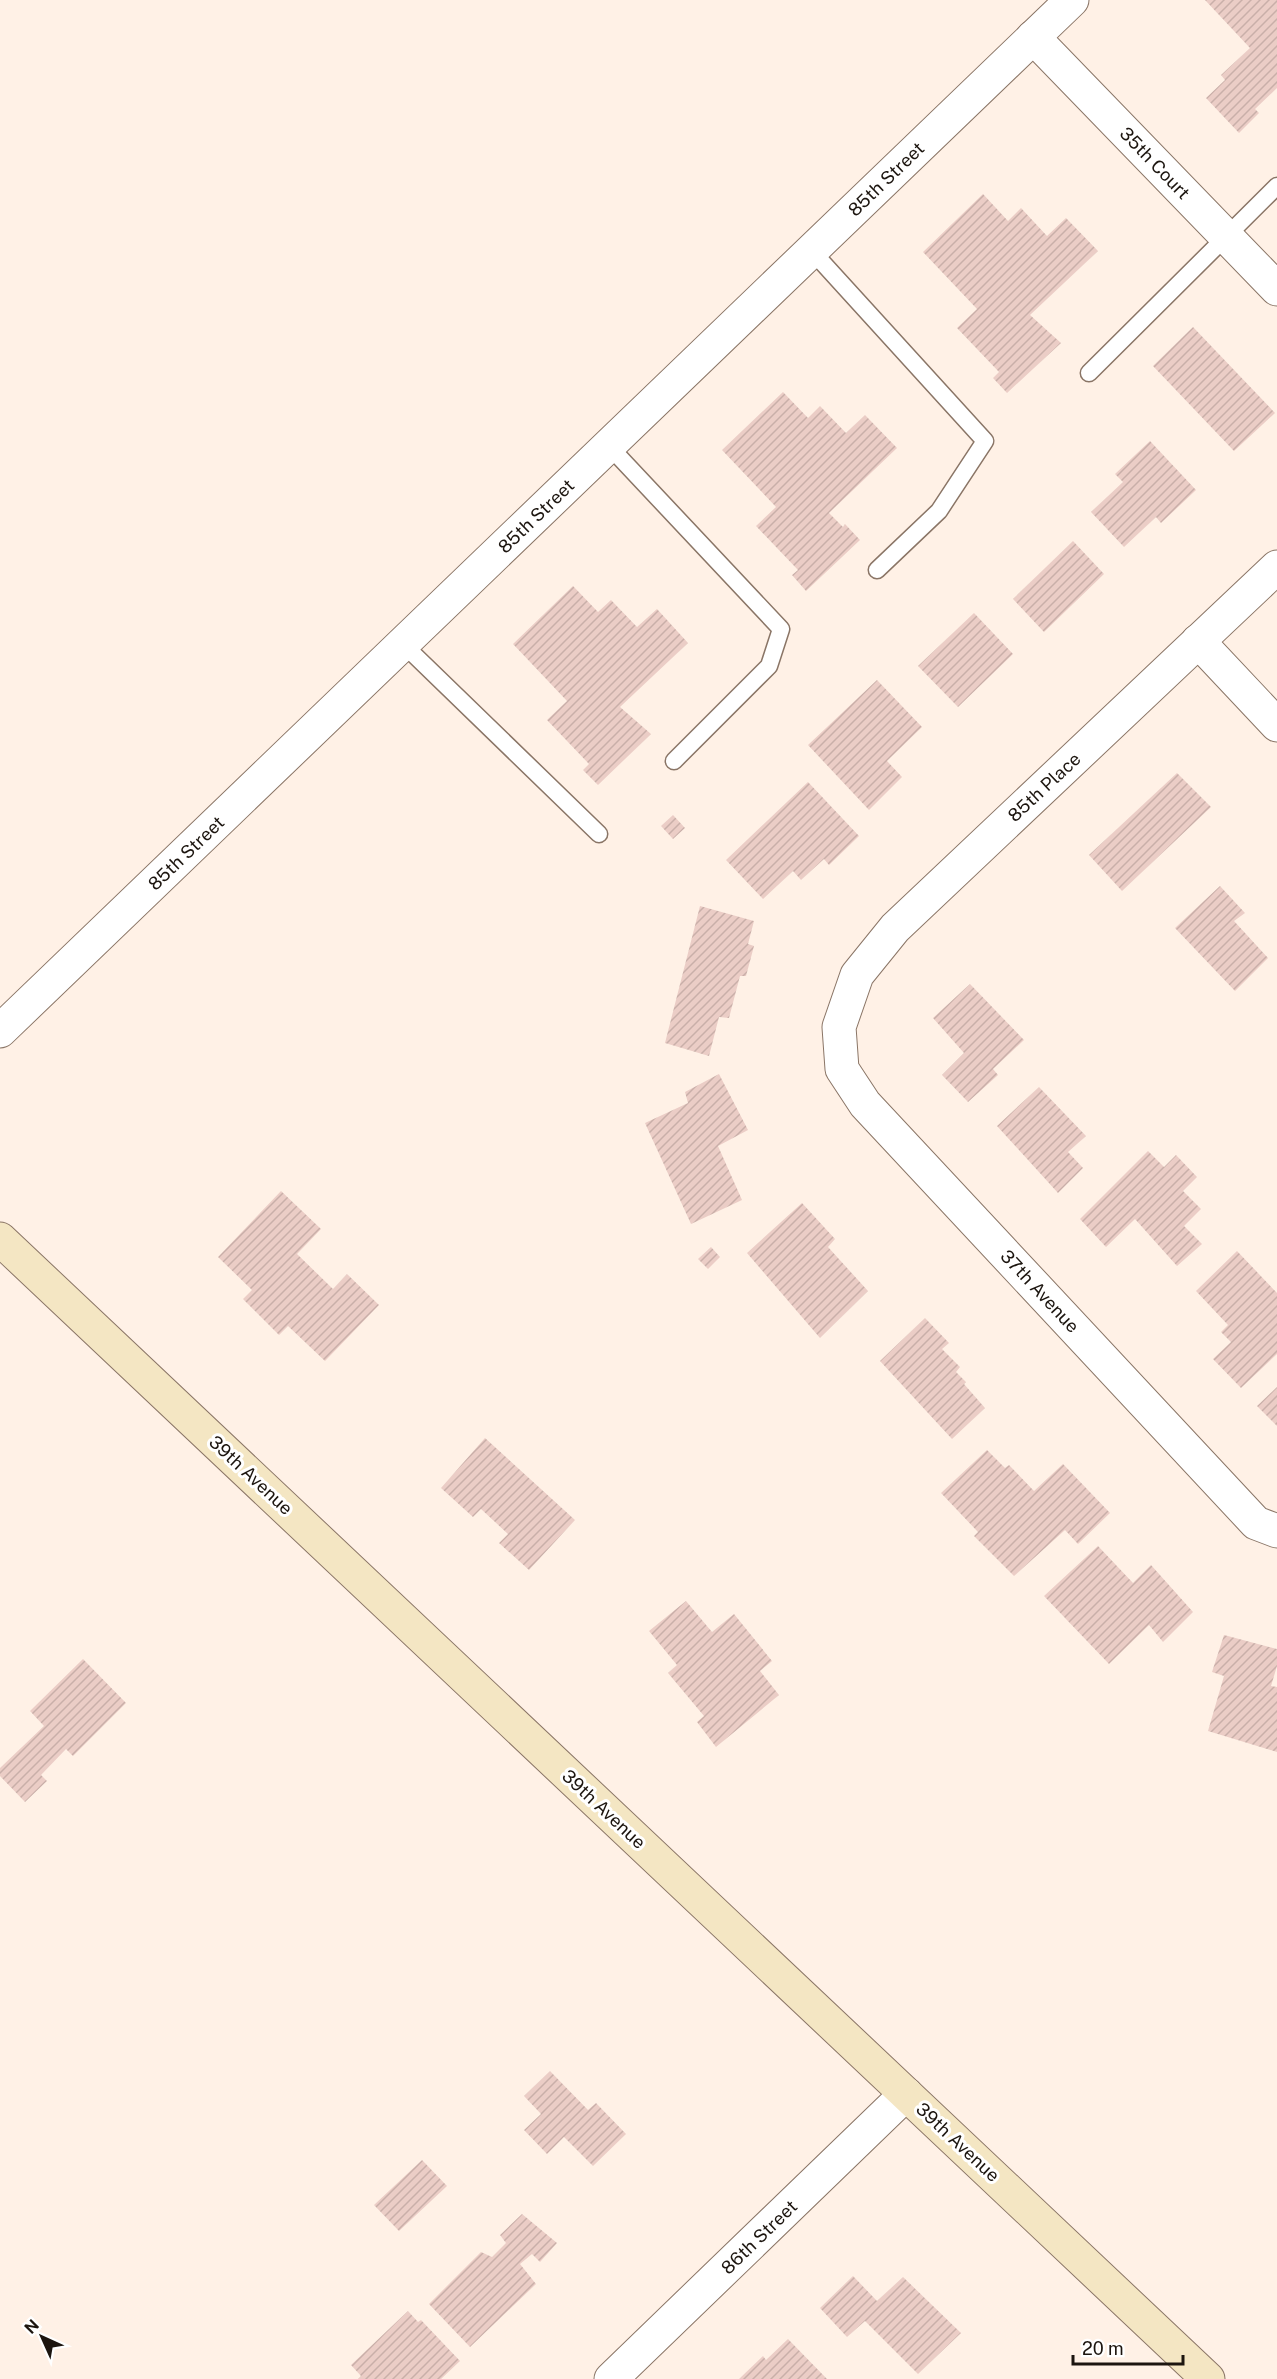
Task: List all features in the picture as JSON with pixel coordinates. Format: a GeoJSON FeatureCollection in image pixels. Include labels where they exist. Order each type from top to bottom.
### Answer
{"type":"FeatureCollection","features":[{"type":"Feature","properties":{"kind":"main road","name":"39th Avenue"},"geometry":{"type":"LineString","coordinates":[[0,1239],[1208,2379]]}},
{"type":"Feature","properties":{"kind":"street","name":"85th Street"},"geometry":{"type":"LineString","coordinates":[[0,1031],[1072,0]]}},
{"type":"Feature","properties":{"kind":"street","name":"35th Court"},"geometry":{"type":"LineString","coordinates":[[1033,37],[1277,289]]}},
{"type":"Feature","properties":{"kind":"street","name":"85th Place"},"geometry":{"type":"LineString","coordinates":[[838,1027],[857,975],[895,928],[1277,567]]}},
{"type":"Feature","properties":{"kind":"street"},"geometry":{"type":"LineString","coordinates":[[1198,641],[1277,725]]}},
{"type":"Feature","properties":{"kind":"street","name":"37th Avenue"},"geometry":{"type":"LineString","coordinates":[[838,1027],[842,1069],[865,1104],[1256,1522],[1277,1531]]}},
{"type":"Feature","properties":{"kind":"street","name":"86th Street"},"geometry":{"type":"LineString","coordinates":[[611,2379],[906,2094]]}},
{"type":"Feature","properties":{"kind":"lane"},"geometry":{"type":"LineString","coordinates":[[1089,373],[1277,186]]}},
{"type":"Feature","properties":{"kind":"lane"},"geometry":{"type":"LineString","coordinates":[[812,251],[985,441],[939,511],[877,570]]}},
{"type":"Feature","properties":{"kind":"lane"},"geometry":{"type":"LineString","coordinates":[[609,446],[781,629],[769,666],[674,761]]}},
{"type":"Feature","properties":{"kind":"lane"},"geometry":{"type":"LineString","coordinates":[[403,644],[599,834]]}},
{"type":"Feature","properties":{"kind":"building"},"geometry":{"type":"Polygon","coordinates":[[[1205,0],[1277,0],[1277,88],[1255,109],[1259,113],[1239,133],[1206,98],[1225,80],[1221,75],[1250,48],[1205,0]]]}},
{"type":"Feature","properties":{"kind":"building"},"geometry":{"type":"Polygon","coordinates":[[[983,194],[1008,221],[1021,208],[1047,236],[1066,218],[1098,251],[1030,315],[1061,343],[1007,393],[993,378],[999,372],[957,328],[977,309],[923,252],[983,194]]]}},
{"type":"Feature","properties":{"kind":"building"},"geometry":{"type":"Polygon","coordinates":[[[1193,327],[1275,413],[1234,451],[1153,366],[1193,327]]]}},
{"type":"Feature","properties":{"kind":"building"},"geometry":{"type":"Polygon","coordinates":[[[783,392],[808,418],[820,406],[846,433],[865,415],[897,448],[829,513],[843,527],[845,524],[860,540],[806,591],[792,575],[798,570],[756,526],[776,507],[722,450],[783,392]]]}},
{"type":"Feature","properties":{"kind":"building"},"geometry":{"type":"Polygon","coordinates":[[[1150,441],[1196,490],[1161,523],[1156,517],[1124,547],[1091,512],[1123,482],[1115,474],[1150,441]]]}},
{"type":"Feature","properties":{"kind":"building"},"geometry":{"type":"Polygon","coordinates":[[[1073,541],[1104,574],[1044,632],[1013,599],[1073,541]]]}},
{"type":"Feature","properties":{"kind":"building"},"geometry":{"type":"Polygon","coordinates":[[[573,586],[598,612],[611,600],[637,627],[657,609],[688,643],[620,707],[651,734],[598,785],[583,770],[589,764],[547,720],[567,701],[513,644],[573,586]]]}},
{"type":"Feature","properties":{"kind":"building"},"geometry":{"type":"Polygon","coordinates":[[[974,613],[1013,654],[958,707],[918,666],[974,613]]]}},
{"type":"Feature","properties":{"kind":"building"},"geometry":{"type":"Polygon","coordinates":[[[877,680],[922,727],[887,761],[902,777],[869,810],[808,745],[877,680]]]}},
{"type":"Feature","properties":{"kind":"building"},"geometry":{"type":"Polygon","coordinates":[[[1177,773],[1211,807],[1122,891],[1089,855],[1177,773]]]}},
{"type":"Feature","properties":{"kind":"building"},"geometry":{"type":"Polygon","coordinates":[[[808,782],[859,836],[829,865],[824,859],[801,880],[793,871],[763,899],[726,860],[808,782]]]}},
{"type":"Feature","properties":{"kind":"building"},"geometry":{"type":"Polygon","coordinates":[[[673,815],[685,828],[673,839],[661,826],[673,815]]]}},
{"type":"Feature","properties":{"kind":"building"},"geometry":{"type":"Polygon","coordinates":[[[1220,886],[1245,913],[1234,921],[1268,958],[1235,991],[1175,928],[1220,886]]]}},
{"type":"Feature","properties":{"kind":"building"},"geometry":{"type":"Polygon","coordinates":[[[700,906],[754,921],[748,944],[754,946],[746,976],[740,976],[729,1018],[719,1017],[709,1056],[665,1043],[700,906]]]}},
{"type":"Feature","properties":{"kind":"building"},"geometry":{"type":"Polygon","coordinates":[[[970,984],[1024,1040],[993,1069],[998,1075],[968,1102],[942,1075],[964,1053],[933,1018],[970,984]]]}},
{"type":"Feature","properties":{"kind":"building"},"geometry":{"type":"Polygon","coordinates":[[[719,1074],[748,1130],[718,1146],[742,1200],[691,1224],[645,1123],[688,1103],[685,1092],[719,1074]]]}},
{"type":"Feature","properties":{"kind":"building"},"geometry":{"type":"Polygon","coordinates":[[[1039,1087],[1086,1136],[1068,1152],[1083,1168],[1058,1193],[997,1126],[1039,1087]]]}},
{"type":"Feature","properties":{"kind":"building"},"geometry":{"type":"Polygon","coordinates":[[[1148,1151],[1164,1167],[1176,1155],[1197,1177],[1183,1191],[1201,1209],[1184,1226],[1202,1244],[1177,1266],[1135,1219],[1106,1247],[1080,1219],[1148,1151]]]}},
{"type":"Feature","properties":{"kind":"building"},"geometry":{"type":"Polygon","coordinates":[[[281,1191],[321,1229],[297,1254],[333,1289],[347,1274],[379,1305],[325,1361],[288,1326],[279,1335],[243,1299],[252,1290],[218,1257],[281,1191]]]}},
{"type":"Feature","properties":{"kind":"building"},"geometry":{"type":"Polygon","coordinates":[[[802,1203],[835,1239],[828,1247],[868,1291],[820,1338],[747,1253],[802,1203]]]}},
{"type":"Feature","properties":{"kind":"building"},"geometry":{"type":"Polygon","coordinates":[[[711,1247],[720,1257],[708,1269],[698,1259],[711,1247]]]}},
{"type":"Feature","properties":{"kind":"building"},"geometry":{"type":"Polygon","coordinates":[[[1237,1251],[1277,1293],[1277,1354],[1241,1388],[1213,1359],[1231,1342],[1221,1332],[1228,1325],[1196,1291],[1237,1251]]]}},
{"type":"Feature","properties":{"kind":"building"},"geometry":{"type":"Polygon","coordinates":[[[925,1318],[949,1343],[942,1349],[960,1367],[956,1372],[985,1408],[952,1439],[880,1361],[925,1318]]]}},
{"type":"Feature","properties":{"kind":"building"},"geometry":{"type":"Polygon","coordinates":[[[1277,1387],[1277,1426],[1257,1406],[1277,1387]]]}},
{"type":"Feature","properties":{"kind":"building"},"geometry":{"type":"Polygon","coordinates":[[[485,1438],[575,1520],[529,1570],[499,1543],[508,1534],[481,1509],[473,1517],[441,1488],[485,1438]]]}},
{"type":"Feature","properties":{"kind":"building"},"geometry":{"type":"Polygon","coordinates":[[[987,1450],[1005,1468],[1009,1465],[1034,1491],[1063,1464],[1110,1513],[1078,1544],[1065,1530],[1014,1576],[974,1536],[978,1532],[941,1493],[987,1450]]]}},
{"type":"Feature","properties":{"kind":"building"},"geometry":{"type":"Polygon","coordinates":[[[1098,1546],[1133,1583],[1151,1565],[1193,1612],[1163,1642],[1149,1625],[1109,1664],[1044,1596],[1098,1546]]]}},
{"type":"Feature","properties":{"kind":"building"},"geometry":{"type":"Polygon","coordinates":[[[686,1601],[712,1632],[734,1614],[772,1661],[760,1671],[779,1695],[716,1747],[697,1722],[704,1716],[668,1673],[677,1665],[649,1631],[686,1601]]]}},
{"type":"Feature","properties":{"kind":"building"},"geometry":{"type":"Polygon","coordinates":[[[1224,1635],[1277,1649],[1277,1666],[1271,1686],[1277,1687],[1277,1752],[1208,1731],[1224,1676],[1212,1672],[1224,1635]]]}},
{"type":"Feature","properties":{"kind":"building"},"geometry":{"type":"Polygon","coordinates":[[[83,1659],[126,1703],[73,1756],[66,1749],[41,1775],[47,1781],[25,1802],[0,1776],[0,1768],[44,1726],[30,1711],[83,1659]]]}},
{"type":"Feature","properties":{"kind":"building"},"geometry":{"type":"Polygon","coordinates":[[[550,2071],[588,2110],[596,2103],[626,2134],[593,2166],[564,2137],[547,2154],[524,2130],[541,2114],[524,2096],[550,2071]]]}},
{"type":"Feature","properties":{"kind":"building"},"geometry":{"type":"Polygon","coordinates":[[[422,2160],[447,2186],[399,2231],[374,2205],[422,2160]]]}},
{"type":"Feature","properties":{"kind":"building"},"geometry":{"type":"Polygon","coordinates":[[[522,2214],[557,2243],[540,2262],[532,2254],[520,2264],[536,2284],[470,2347],[429,2304],[481,2252],[492,2257],[506,2243],[500,2235],[522,2214]]]}},
{"type":"Feature","properties":{"kind":"building"},"geometry":{"type":"Polygon","coordinates":[[[853,2276],[877,2301],[903,2277],[961,2333],[918,2374],[865,2321],[847,2337],[820,2308],[853,2276]]]}},
{"type":"Feature","properties":{"kind":"building"},"geometry":{"type":"Polygon","coordinates":[[[408,2311],[418,2322],[421,2320],[460,2361],[441,2379],[358,2379],[361,2376],[351,2365],[408,2311]]]}},
{"type":"Feature","properties":{"kind":"building"},"geometry":{"type":"Polygon","coordinates":[[[788,2339],[827,2379],[739,2379],[763,2356],[766,2360],[788,2339]]]}}]}
